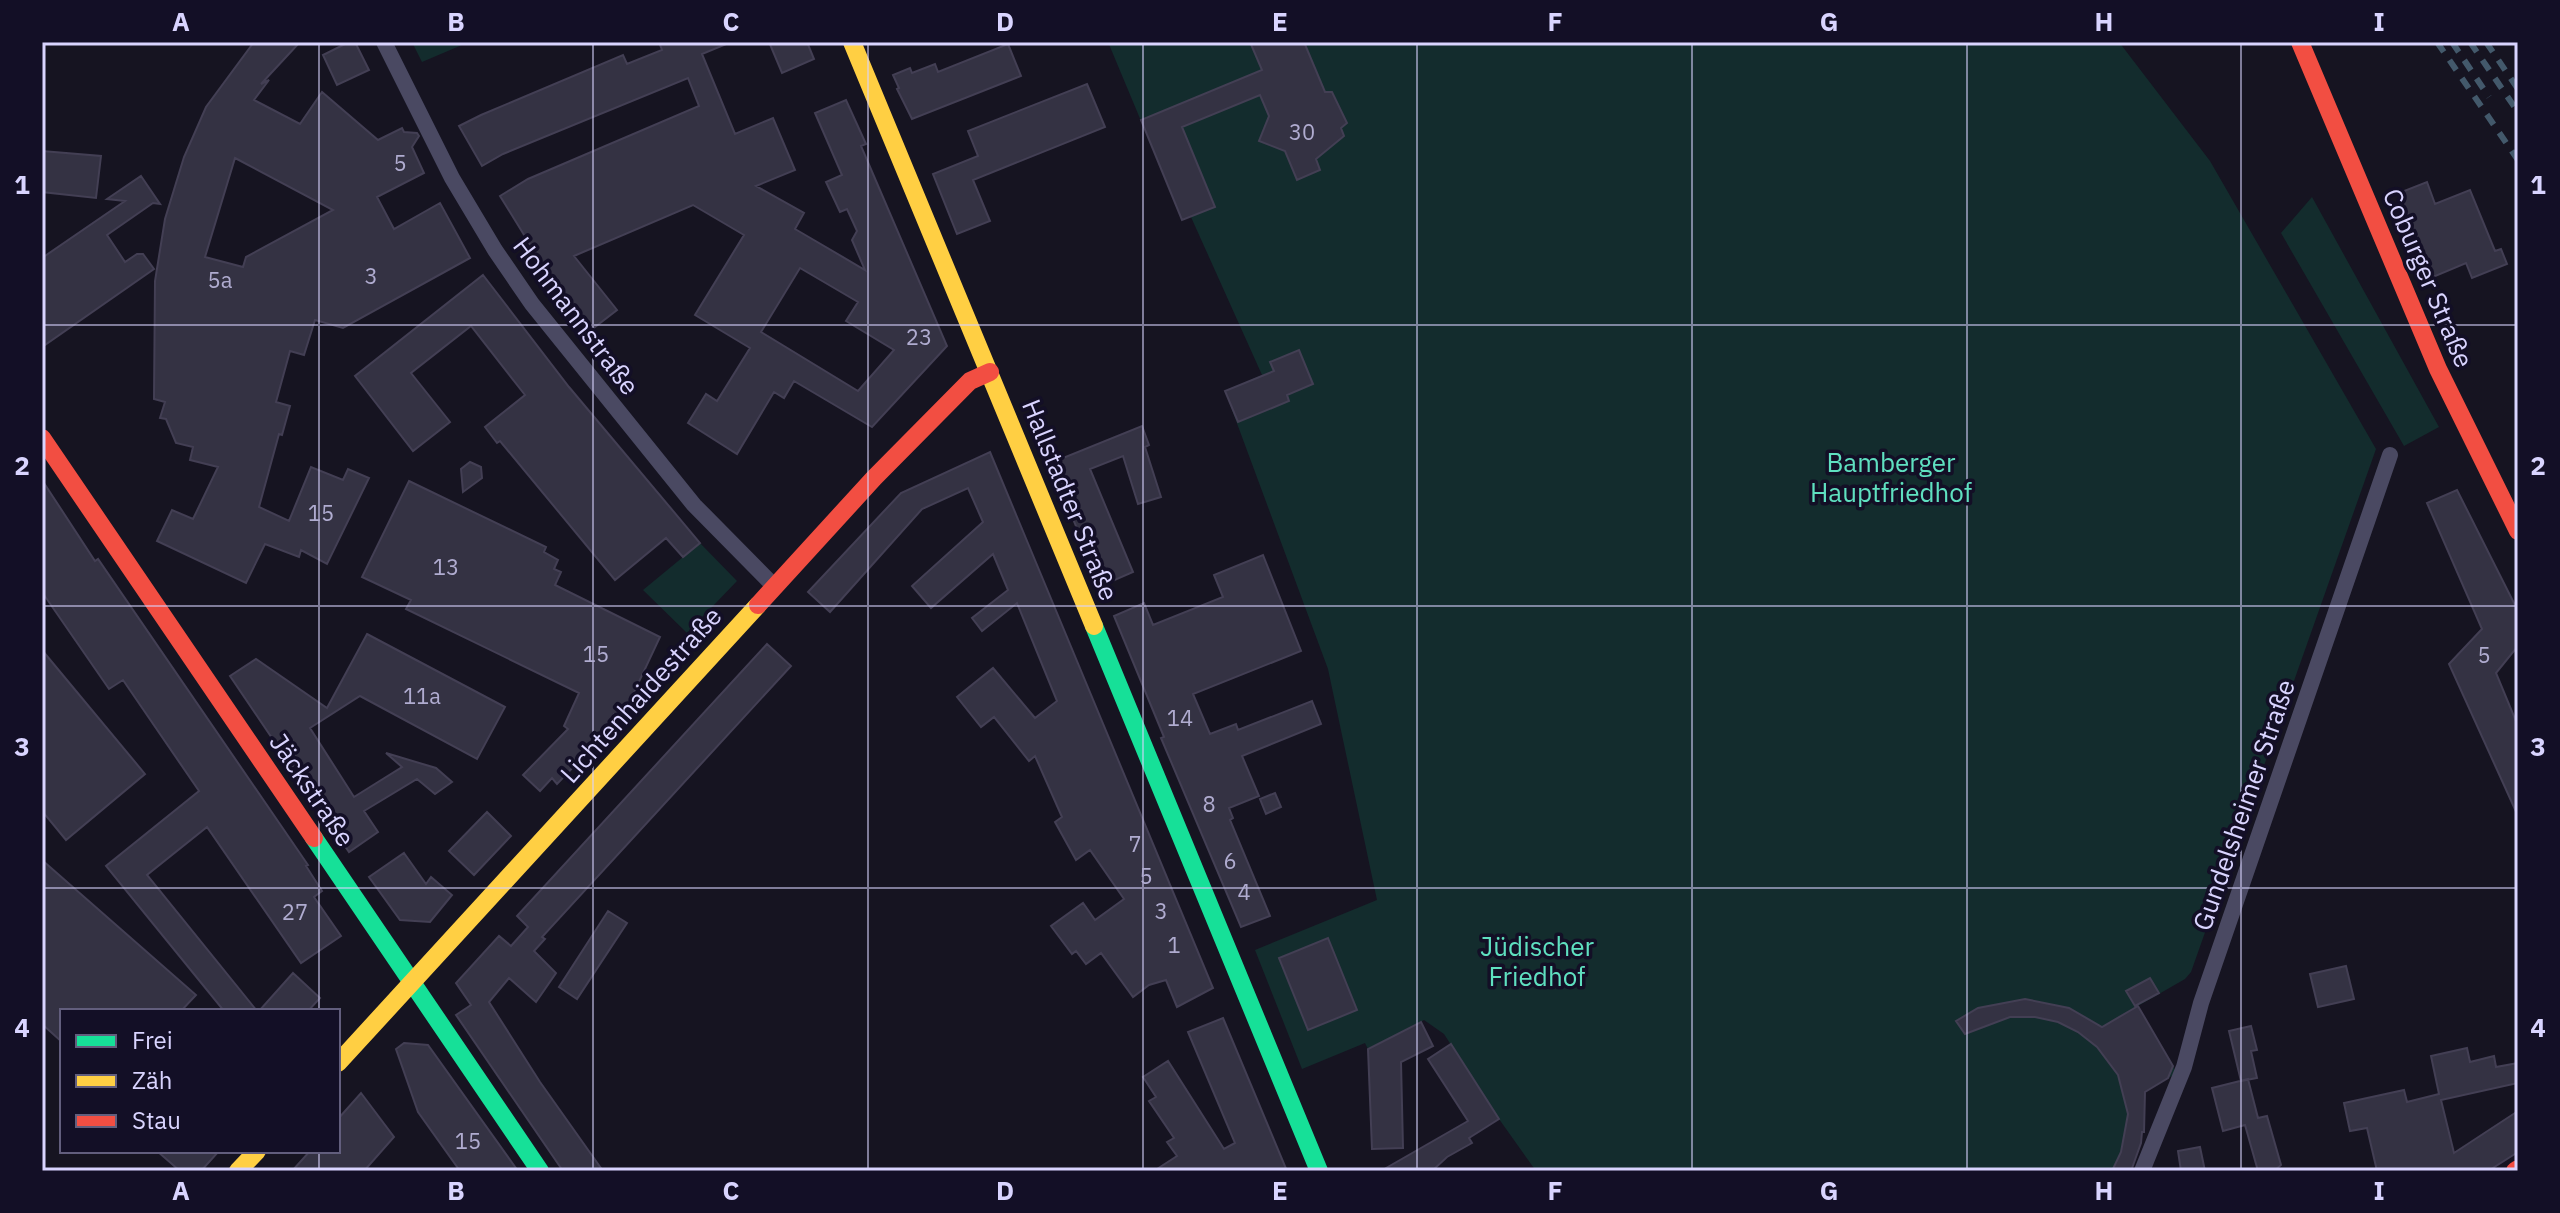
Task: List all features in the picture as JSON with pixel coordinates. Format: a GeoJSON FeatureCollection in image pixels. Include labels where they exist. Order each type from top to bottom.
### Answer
{"type":"FeatureCollection","features":[{"type":"Feature","properties":{"kind":"street","name":"Hohmannstraße"},"geometry":{"type":"LineString","coordinates":[[384,42],[452,178],[532,304],[700,513],[775,587]]}},
{"type":"Feature","properties":{"kind":"street","name":"Hallstadter Straße"},"geometry":{"type":"LineString","coordinates":[[852,42],[1319,1171]]}},
{"type":"Feature","properties":{"kind":"street","name":"Coburger Straße"},"geometry":{"type":"LineString","coordinates":[[2300,42],[2432,355],[2518,531]]}},
{"type":"Feature","properties":{"kind":"street","name":"Lichtenhaidestraße"},"geometry":{"type":"LineString","coordinates":[[340,1061],[874,478],[970,381],[990,372]]}},
{"type":"Feature","properties":{"kind":"street","name":"Jäckstraße"},"geometry":{"type":"LineString","coordinates":[[42,438],[540,1171]]}},
{"type":"Feature","properties":{"kind":"street","name":"Gundelsheimer Straße"},"geometry":{"type":"LineString","coordinates":[[2142,1171],[2184,1067],[2201,1003],[2390,455]]}},
{"type":"Feature","properties":{"kind":"street"},"geometry":{"type":"LineString","coordinates":[[238,1171],[255,1153]]}},
{"type":"Feature","properties":{"kind":"green space"},"geometry":{"type":"Polygon","coordinates":[[[412,42],[469,42],[422,62],[412,42]]]}},
{"type":"Feature","properties":{"kind":"green space","name":"Bamberger Hauptfriedhof"},"geometry":{"type":"Polygon","coordinates":[[[1108,42],[2119,42],[2210,161],[2376,449],[2191,972],[2185,979],[2138,1006],[2177,1073],[2139,1095],[2141,1143],[2131,1171],[1536,1171],[1444,1034],[1424,1020],[1368,1049],[1365,1043],[1302,1069],[1255,950],[1377,900],[1328,669],[1225,391],[1262,375],[1191,217],[1182,219],[1108,42]]]}},
{"type":"Feature","properties":{"kind":"green space"},"geometry":{"type":"Polygon","coordinates":[[[2312,197],[2439,427],[2404,446],[2281,233],[2312,197]]]}},
{"type":"Feature","properties":{"kind":"green space"},"geometry":{"type":"Polygon","coordinates":[[[700,543],[737,581],[687,633],[643,590],[700,543]]]}},
{"type":"Feature","properties":{"kind":"building"},"geometry":{"type":"Polygon","coordinates":[[[254,42],[300,42],[261,84],[269,80],[254,100],[300,124],[322,92],[378,140],[402,128],[404,132],[417,133],[419,136],[412,147],[424,173],[377,197],[394,229],[440,203],[470,258],[343,328],[315,320],[304,355],[290,351],[276,402],[290,406],[259,507],[289,521],[311,467],[343,480],[348,469],[369,478],[327,564],[301,550],[299,557],[265,544],[246,583],[157,541],[172,510],[193,519],[218,467],[190,460],[193,447],[176,443],[166,419],[160,418],[165,402],[154,399],[155,281],[165,219],[184,157],[206,107],[254,42]],[[235,158],[205,257],[243,267],[246,257],[333,210],[235,158]]]}},
{"type":"Feature","properties":{"kind":"building"},"geometry":{"type":"Polygon","coordinates":[[[355,42],[369,70],[337,85],[323,55],[355,42]]]}},
{"type":"Feature","properties":{"kind":"building"},"geometry":{"type":"Polygon","coordinates":[[[659,42],[731,42],[702,54],[735,134],[773,118],[795,170],[756,186],[804,213],[795,229],[865,270],[852,240],[857,231],[847,209],[840,212],[826,182],[842,175],[815,113],[846,100],[866,144],[861,146],[947,346],[872,427],[794,381],[784,398],[774,392],[737,454],[688,423],[706,394],[717,401],[750,348],[695,315],[744,235],[693,205],[574,256],[617,310],[591,330],[550,277],[500,196],[528,179],[699,106],[688,78],[503,154],[482,166],[459,126],[623,55],[627,64],[662,50],[659,42]],[[800,268],[761,332],[858,391],[894,350],[846,321],[858,302],[800,268]]]}},
{"type":"Feature","properties":{"kind":"building"},"geometry":{"type":"Polygon","coordinates":[[[769,42],[807,42],[814,59],[782,73],[769,42]]]}},
{"type":"Feature","properties":{"kind":"building"},"geometry":{"type":"Polygon","coordinates":[[[1250,42],[1304,42],[1325,92],[1332,92],[1347,123],[1341,128],[1344,136],[1316,159],[1320,170],[1297,180],[1285,151],[1259,141],[1269,116],[1260,95],[1182,127],[1215,207],[1182,220],[1141,120],[1262,70],[1250,42]]]}},
{"type":"Feature","properties":{"kind":"building"},"geometry":{"type":"Polygon","coordinates":[[[1008,44],[1021,76],[912,119],[893,75],[910,68],[912,73],[935,64],[938,72],[1008,44]]]}},
{"type":"Feature","properties":{"kind":"building"},"geometry":{"type":"Polygon","coordinates":[[[1087,84],[1105,127],[973,180],[990,221],[957,234],[933,174],[978,156],[968,131],[1087,84]]]}},
{"type":"Feature","properties":{"kind":"building"},"geometry":{"type":"Polygon","coordinates":[[[42,151],[101,156],[96,198],[42,192],[42,151]]]}},
{"type":"Feature","properties":{"kind":"building"},"geometry":{"type":"Polygon","coordinates":[[[141,176],[160,204],[153,203],[107,235],[125,262],[137,254],[143,254],[154,269],[42,347],[42,258],[125,201],[107,199],[141,176]]]}},
{"type":"Feature","properties":{"kind":"building"},"geometry":{"type":"Polygon","coordinates":[[[2427,182],[2435,204],[2470,190],[2495,251],[2501,249],[2507,264],[2472,278],[2466,263],[2433,277],[2399,193],[2427,182]]]}},
{"type":"Feature","properties":{"kind":"building"},"geometry":{"type":"Polygon","coordinates":[[[483,275],[569,387],[700,543],[683,557],[666,538],[615,580],[485,427],[525,395],[471,326],[411,373],[450,422],[413,451],[355,376],[483,275]]]}},
{"type":"Feature","properties":{"kind":"building"},"geometry":{"type":"Polygon","coordinates":[[[1299,350],[1313,384],[1287,395],[1289,401],[1238,422],[1225,391],[1274,371],[1270,362],[1299,350]]]}},
{"type":"Feature","properties":{"kind":"building"},"geometry":{"type":"Polygon","coordinates":[[[1142,426],[1149,445],[1145,447],[1161,497],[1138,504],[1123,456],[1090,469],[1133,572],[1101,586],[1063,495],[1066,494],[1053,462],[1142,426]]]}},
{"type":"Feature","properties":{"kind":"building"},"geometry":{"type":"Polygon","coordinates":[[[990,452],[1213,988],[1177,1007],[1166,980],[1149,985],[1133,997],[1101,953],[1086,964],[1076,951],[1072,954],[1051,926],[1083,903],[1095,920],[1124,899],[1090,850],[1076,860],[1055,822],[1062,817],[1035,756],[1029,761],[994,717],[981,727],[957,697],[993,668],[1035,718],[1057,701],[1017,603],[982,631],[972,618],[1008,590],[993,554],[931,608],[912,586],[983,522],[968,488],[922,509],[830,612],[808,592],[901,493],[990,452]]]}},
{"type":"Feature","properties":{"kind":"building"},"geometry":{"type":"Polygon","coordinates":[[[470,462],[481,467],[482,478],[463,492],[461,469],[470,462]]]}},
{"type":"Feature","properties":{"kind":"building"},"geometry":{"type":"Polygon","coordinates":[[[42,480],[95,561],[98,559],[308,865],[322,891],[314,897],[341,936],[301,963],[207,827],[147,875],[255,1009],[222,1009],[106,866],[199,791],[123,680],[109,689],[42,592],[42,480]]]}},
{"type":"Feature","properties":{"kind":"building"},"geometry":{"type":"Polygon","coordinates":[[[409,481],[546,547],[544,552],[558,560],[554,569],[561,572],[555,585],[660,637],[622,718],[614,714],[604,735],[557,784],[552,778],[540,791],[523,775],[568,729],[564,726],[579,693],[406,609],[411,600],[362,577],[409,481]]]}},
{"type":"Feature","properties":{"kind":"building"},"geometry":{"type":"Polygon","coordinates":[[[2457,490],[2518,611],[2518,646],[2496,673],[2518,726],[2518,816],[2449,664],[2482,629],[2427,503],[2457,490]]]}},
{"type":"Feature","properties":{"kind":"building"},"geometry":{"type":"Polygon","coordinates":[[[1263,555],[1301,651],[1193,694],[1210,734],[1236,724],[1238,730],[1312,701],[1321,724],[1242,756],[1259,796],[1229,808],[1233,818],[1230,820],[1270,916],[1241,927],[1161,738],[1164,737],[1114,616],[1144,603],[1153,625],[1223,597],[1214,575],[1263,555]]]}},
{"type":"Feature","properties":{"kind":"building"},"geometry":{"type":"Polygon","coordinates":[[[367,634],[505,707],[477,759],[360,696],[310,728],[354,797],[402,767],[386,753],[436,768],[452,782],[435,794],[417,779],[364,811],[378,832],[349,852],[230,676],[256,659],[327,708],[367,634]]]}},
{"type":"Feature","properties":{"kind":"building"},"geometry":{"type":"Polygon","coordinates":[[[767,644],[791,666],[542,937],[545,939],[534,951],[556,973],[536,1002],[509,978],[489,1002],[540,1082],[603,1171],[563,1171],[456,1015],[471,1005],[456,983],[499,936],[511,946],[528,927],[517,916],[767,644]]]}},
{"type":"Feature","properties":{"kind":"building"},"geometry":{"type":"Polygon","coordinates":[[[42,650],[145,774],[66,840],[42,811],[42,650]]]}},
{"type":"Feature","properties":{"kind":"building"},"geometry":{"type":"Polygon","coordinates":[[[1275,793],[1281,807],[1266,814],[1260,799],[1275,793]]]}},
{"type":"Feature","properties":{"kind":"building"},"geometry":{"type":"Polygon","coordinates":[[[487,812],[511,836],[474,875],[449,851],[487,812]]]}},
{"type":"Feature","properties":{"kind":"building"},"geometry":{"type":"Polygon","coordinates":[[[404,853],[426,884],[431,877],[452,895],[430,922],[400,920],[369,877],[404,853]]]}},
{"type":"Feature","properties":{"kind":"building"},"geometry":{"type":"Polygon","coordinates":[[[42,860],[196,995],[183,1009],[60,1009],[60,1040],[42,1024],[42,860]]]}},
{"type":"Feature","properties":{"kind":"building"},"geometry":{"type":"Polygon","coordinates":[[[608,911],[627,923],[577,999],[559,987],[608,911]]]}},
{"type":"Feature","properties":{"kind":"building"},"geometry":{"type":"Polygon","coordinates":[[[1328,938],[1357,1010],[1308,1030],[1279,958],[1328,938]]]}},
{"type":"Feature","properties":{"kind":"building"},"geometry":{"type":"Polygon","coordinates":[[[2346,966],[2354,999],[2318,1007],[2310,974],[2346,966]]]}},
{"type":"Feature","properties":{"kind":"building"},"geometry":{"type":"Polygon","coordinates":[[[293,973],[320,998],[310,1009],[261,1009],[293,973]]]}},
{"type":"Feature","properties":{"kind":"building"},"geometry":{"type":"Polygon","coordinates":[[[2150,978],[2159,993],[2135,1006],[2126,991],[2150,978]]]}},
{"type":"Feature","properties":{"kind":"building"},"geometry":{"type":"Polygon","coordinates":[[[2025,999],[2069,1008],[2102,1027],[2138,1006],[2173,1066],[2168,1078],[2145,1092],[2144,1132],[2131,1171],[2112,1171],[2121,1152],[2128,1114],[2118,1075],[2097,1047],[2058,1022],[2035,1017],[2010,1017],[1965,1034],[1956,1021],[1978,1008],[2025,999]]]}},
{"type":"Feature","properties":{"kind":"building"},"geometry":{"type":"Polygon","coordinates":[[[1223,1018],[1287,1171],[1154,1171],[1177,1156],[1167,1142],[1174,1138],[1149,1101],[1156,1097],[1143,1077],[1168,1061],[1224,1149],[1235,1143],[1188,1032],[1223,1018]]]}},
{"type":"Feature","properties":{"kind":"building"},"geometry":{"type":"Polygon","coordinates":[[[1421,1022],[1433,1046],[1401,1062],[1403,1148],[1372,1149],[1368,1049],[1421,1022]]]}},
{"type":"Feature","properties":{"kind":"building"},"geometry":{"type":"Polygon","coordinates":[[[2251,1026],[2257,1050],[2251,1051],[2257,1078],[2241,1081],[2229,1031],[2251,1026]]]}},
{"type":"Feature","properties":{"kind":"building"},"geometry":{"type":"Polygon","coordinates":[[[404,1043],[428,1045],[518,1171],[460,1171],[418,1112],[396,1049],[404,1043]]]}},
{"type":"Feature","properties":{"kind":"building"},"geometry":{"type":"Polygon","coordinates":[[[1451,1044],[1499,1119],[1469,1138],[1472,1143],[1447,1157],[1432,1171],[1381,1171],[1468,1121],[1428,1059],[1451,1044]]]}},
{"type":"Feature","properties":{"kind":"building"},"geometry":{"type":"Polygon","coordinates":[[[2467,1048],[2470,1062],[2494,1056],[2496,1067],[2518,1063],[2518,1083],[2441,1100],[2454,1153],[2518,1111],[2518,1152],[2488,1171],[2377,1171],[2367,1128],[2350,1131],[2344,1103],[2404,1090],[2407,1102],[2439,1094],[2431,1056],[2467,1048]]]}},
{"type":"Feature","properties":{"kind":"building"},"geometry":{"type":"Polygon","coordinates":[[[2248,1079],[2258,1118],[2267,1116],[2281,1165],[2274,1171],[2258,1171],[2245,1125],[2223,1131],[2212,1088],[2248,1079]]]}},
{"type":"Feature","properties":{"kind":"building"},"geometry":{"type":"Polygon","coordinates":[[[361,1093],[394,1137],[364,1171],[292,1171],[308,1153],[340,1153],[340,1117],[361,1093]]]}},
{"type":"Feature","properties":{"kind":"building"},"geometry":{"type":"Polygon","coordinates":[[[2200,1147],[2205,1171],[2181,1171],[2178,1151],[2200,1147]]]}},
{"type":"Feature","properties":{"kind":"building"},"geometry":{"type":"Polygon","coordinates":[[[159,1153],[217,1153],[201,1171],[180,1171],[159,1153]]]}},
{"type":"Feature","properties":{"kind":"railway"},"geometry":{"type":"LineString","coordinates":[[2437,42],[2518,160]]}},
{"type":"Feature","properties":{"kind":"railway"},"geometry":{"type":"LineString","coordinates":[[2452,42],[2489,97]]}},
{"type":"Feature","properties":{"kind":"railway"},"geometry":{"type":"LineString","coordinates":[[2470,42],[2518,112]]}},
{"type":"Feature","properties":{"kind":"railway"},"geometry":{"type":"LineString","coordinates":[[2486,42],[2518,89]]}},
{"type":"Feature","properties":{"kind":"traffic: fast"},"geometry":{"type":"LineString","coordinates":[[1094,626],[1319,1171]]}},
{"type":"Feature","properties":{"kind":"traffic: fast"},"geometry":{"type":"LineString","coordinates":[[314,838],[540,1171]]}},
{"type":"Feature","properties":{"kind":"traffic: slow"},"geometry":{"type":"LineString","coordinates":[[852,42],[1094,626]]}},
{"type":"Feature","properties":{"kind":"traffic: slow"},"geometry":{"type":"LineString","coordinates":[[340,1061],[758,605]]}},
{"type":"Feature","properties":{"kind":"traffic: slow"},"geometry":{"type":"LineString","coordinates":[[238,1171],[255,1153]]}},
{"type":"Feature","properties":{"kind":"traffic: jam"},"geometry":{"type":"LineString","coordinates":[[2300,42],[2438,369],[2518,531]]}},
{"type":"Feature","properties":{"kind":"traffic: jam"},"geometry":{"type":"LineString","coordinates":[[758,605],[874,478],[970,381],[990,372]]}},
{"type":"Feature","properties":{"kind":"traffic: jam"},"geometry":{"type":"LineString","coordinates":[[42,438],[314,838]]}},
{"type":"Feature","properties":{"kind":"park label","name":"Jüdischer Friedhof"},"geometry":{"type":"Point","coordinates":[1537,962]}}]}
